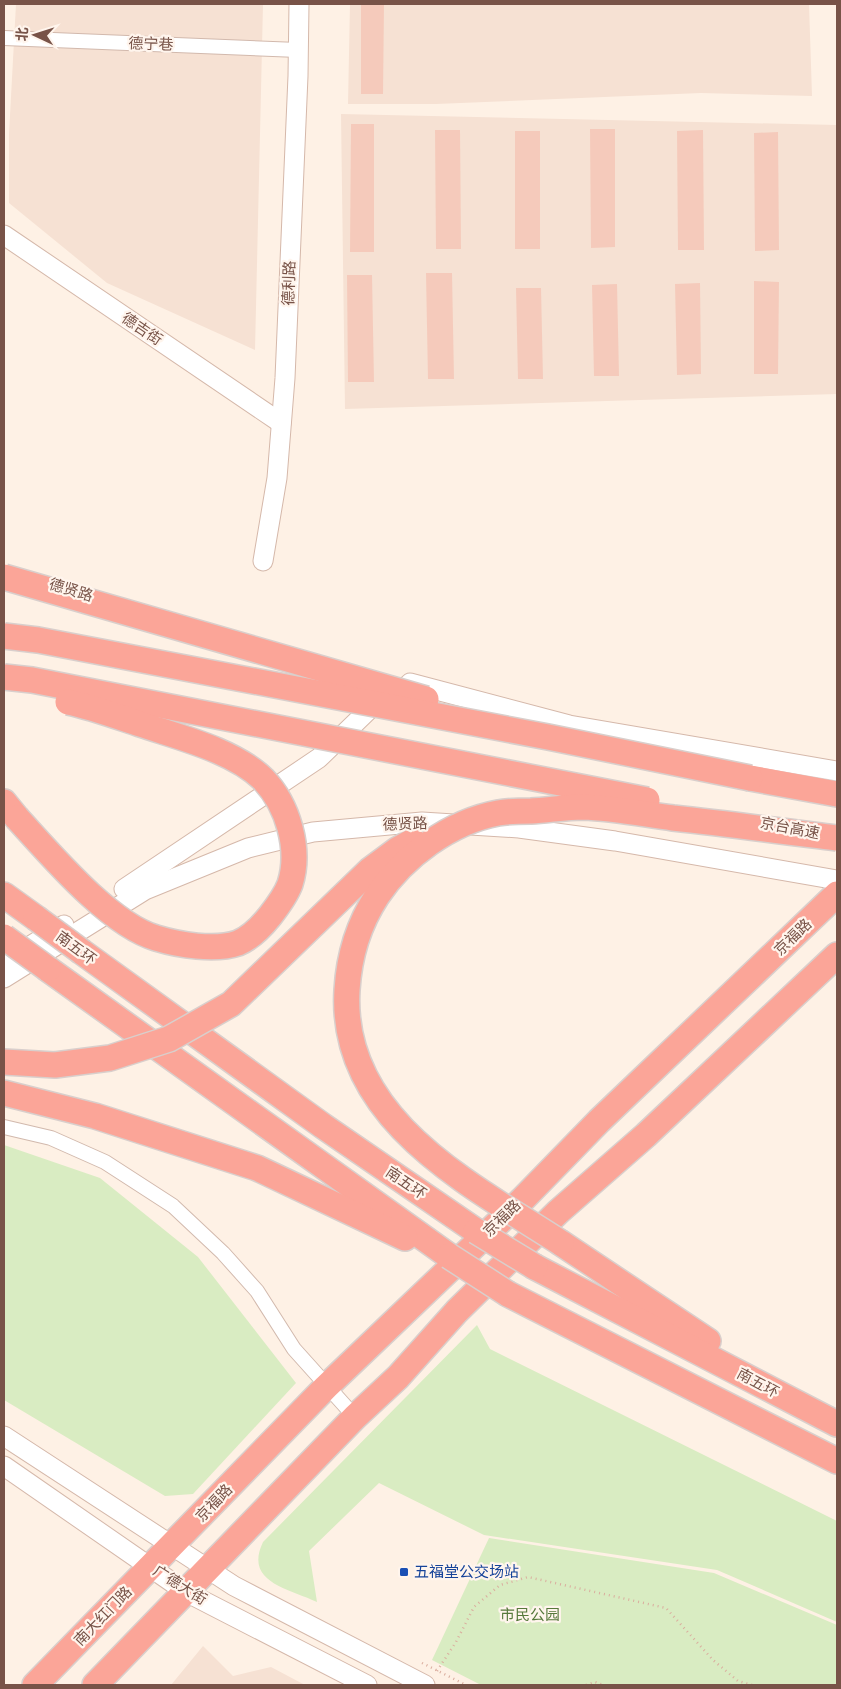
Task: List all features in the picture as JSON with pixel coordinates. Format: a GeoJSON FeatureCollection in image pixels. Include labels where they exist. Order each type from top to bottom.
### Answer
{"type":"FeatureCollection","features":[{"type":"Feature","properties":{"kind":"highway"},"geometry":{"type":"LineString","coordinates":[[4,577],[333,671],[548,737]]}},
{"type":"Feature","properties":{"kind":"highway"},"geometry":{"type":"LineString","coordinates":[[4,636],[38,640],[837,794]]}},
{"type":"Feature","properties":{"kind":"highway","name":"京台高速"},"geometry":{"type":"LineString","coordinates":[[4,677],[32,680],[837,837]]}},
{"type":"Feature","properties":{"kind":"highway"},"geometry":{"type":"LineString","coordinates":[[4,689],[82,705],[176,736],[242,763],[263,780],[290,823],[294,865],[290,885],[262,926],[239,942],[212,946],[155,938],[112,912],[69,874],[11,810]]}},
{"type":"Feature","properties":{"kind":"highway"},"geometry":{"type":"LineString","coordinates":[[4,1062],[55,1065],[110,1058],[169,1039],[231,1004],[370,870],[397,850],[424,836],[498,813],[584,807],[837,837]]}},
{"type":"Feature","properties":{"kind":"highway"},"geometry":{"type":"LineString","coordinates":[[459,824],[427,844],[383,886],[366,913],[354,946],[348,976],[346,1002],[349,1030],[358,1058],[370,1084],[386,1110],[410,1139],[444,1168],[831,1421]]}},
{"type":"Feature","properties":{"kind":"highway","name":"京福路"},"geometry":{"type":"LineString","coordinates":[[171,1546],[326,1387],[522,1200],[598,1121],[837,894]]}},
{"type":"Feature","properties":{"kind":"highway","name":"南五环"},"geometry":{"type":"LineString","coordinates":[[5,895],[315,1120],[476,1231],[536,1267],[831,1421]]}},
{"type":"Feature","properties":{"kind":"highway"},"geometry":{"type":"LineString","coordinates":[[4,937],[449,1256],[508,1294],[837,1461]]}},
{"type":"Feature","properties":{"kind":"highway"},"geometry":{"type":"LineString","coordinates":[[95,1685],[355,1417],[398,1376],[457,1311],[558,1212],[646,1135],[837,955]]}},
{"type":"Feature","properties":{"kind":"highway"},"geometry":{"type":"LineString","coordinates":[[4,1093],[96,1116],[256,1168],[449,1256]]}},
{"type":"Feature","properties":{"kind":"highway","name":"南大红门路"},"geometry":{"type":"LineString","coordinates":[[35,1685],[171,1546]]}},
{"type":"Feature","properties":{"kind":"street","name":"德利路"},"geometry":{"type":"LineString","coordinates":[[263,561],[277,478],[285,378],[299,4]]}},
{"type":"Feature","properties":{"kind":"street","name":"德宁巷"},"geometry":{"type":"LineString","coordinates":[[4,38],[298,50]]}},
{"type":"Feature","properties":{"kind":"street","name":"德吉街"},"geometry":{"type":"LineString","coordinates":[[4,235],[281,423]]}},
{"type":"Feature","properties":{"kind":"street","name":"德贤路"},"geometry":{"type":"LineString","coordinates":[[4,570],[204,629],[569,725],[837,770]]}},
{"type":"Feature","properties":{"kind":"street"},"geometry":{"type":"LineString","coordinates":[[4,962],[145,876],[319,758],[399,680]]}},
{"type":"Feature","properties":{"kind":"street","name":"德贤路"},"geometry":{"type":"LineString","coordinates":[[4,978],[145,890],[248,848],[313,832],[422,822],[519,828],[615,840],[837,880]]}},
{"type":"Feature","properties":{"kind":"street"},"geometry":{"type":"LineString","coordinates":[[4,1127],[51,1138],[105,1162],[173,1206],[223,1253],[257,1291],[294,1349],[326,1387],[355,1417]]}},
{"type":"Feature","properties":{"kind":"street","name":"广德大街"},"geometry":{"type":"LineString","coordinates":[[4,1436],[234,1586],[425,1685]]}},
{"type":"Feature","properties":{"kind":"street","name":"广德大街"},"geometry":{"type":"LineString","coordinates":[[4,1466],[186,1592],[367,1685]]}},
{"type":"Feature","properties":{"kind":"path"},"geometry":{"type":"LineString","coordinates":[[437,1671],[456,1642],[474,1607],[500,1585],[528,1577],[666,1608],[714,1660],[738,1681],[752,1685]]}},
{"type":"Feature","properties":{"kind":"path"},"geometry":{"type":"LineString","coordinates":[[422,1663],[466,1685]]}},
{"type":"Feature","properties":{"kind":"path"},"geometry":{"type":"LineString","coordinates":[[586,1685],[595,1682],[604,1685]]}},
{"type":"Feature","properties":{"kind":"shaded area"},"geometry":{"type":"Polygon","coordinates":[[[16,4],[263,4],[255,350],[107,283],[9,203],[9,134],[16,4]]]}},
{"type":"Feature","properties":{"kind":"shaded area"},"geometry":{"type":"Polygon","coordinates":[[[350,4],[809,4],[812,96],[701,93],[436,104],[348,104],[350,4]]]}},
{"type":"Feature","properties":{"kind":"shaded area"},"geometry":{"type":"Polygon","coordinates":[[[341,114],[837,125],[837,394],[345,409],[341,114]]]}},
{"type":"Feature","properties":{"kind":"shaded area"},"geometry":{"type":"Polygon","coordinates":[[[203,1646],[233,1676],[271,1667],[305,1685],[171,1685],[203,1646]]]}},
{"type":"Feature","properties":{"kind":"green space"},"geometry":{"type":"Polygon","coordinates":[[[4,1145],[100,1178],[198,1257],[296,1383],[193,1494],[165,1496],[4,1400],[4,1145]]]}},
{"type":"Feature","properties":{"kind":"green space"},"geometry":{"type":"Polygon","coordinates":[[[477,1325],[490,1349],[837,1521],[837,1622],[717,1570],[484,1535],[379,1483],[309,1551],[317,1602],[272,1582],[264,1575],[259,1566],[259,1555],[263,1542],[477,1325]]]}},
{"type":"Feature","properties":{"kind":"green space","name":"市民公园"},"geometry":{"type":"Polygon","coordinates":[[[489,1538],[714,1573],[837,1625],[837,1685],[481,1685],[432,1660],[489,1538]]]}},
{"type":"Feature","properties":{"kind":"building"},"geometry":{"type":"Polygon","coordinates":[[[361,4],[384,4],[383,94],[361,94],[361,4]]]}},
{"type":"Feature","properties":{"kind":"building"},"geometry":{"type":"Polygon","coordinates":[[[351,124],[374,124],[374,252],[350,252],[351,124]]]}},
{"type":"Feature","properties":{"kind":"building"},"geometry":{"type":"Polygon","coordinates":[[[590,129],[615,129],[615,247],[591,248],[590,129]]]}},
{"type":"Feature","properties":{"kind":"building"},"geometry":{"type":"Polygon","coordinates":[[[435,130],[460,130],[461,249],[436,249],[435,130]]]}},
{"type":"Feature","properties":{"kind":"building"},"geometry":{"type":"Polygon","coordinates":[[[703,130],[704,250],[678,250],[677,131],[703,130]]]}},
{"type":"Feature","properties":{"kind":"building"},"geometry":{"type":"Polygon","coordinates":[[[515,131],[540,131],[540,249],[515,249],[515,131]]]}},
{"type":"Feature","properties":{"kind":"building"},"geometry":{"type":"Polygon","coordinates":[[[778,132],[779,250],[755,251],[754,133],[778,132]]]}},
{"type":"Feature","properties":{"kind":"building"},"geometry":{"type":"Polygon","coordinates":[[[426,273],[452,273],[454,379],[428,379],[426,273]]]}},
{"type":"Feature","properties":{"kind":"building"},"geometry":{"type":"Polygon","coordinates":[[[347,275],[372,275],[374,382],[348,382],[347,275]]]}},
{"type":"Feature","properties":{"kind":"building"},"geometry":{"type":"Polygon","coordinates":[[[754,281],[779,282],[778,374],[754,374],[754,281]]]}},
{"type":"Feature","properties":{"kind":"building"},"geometry":{"type":"Polygon","coordinates":[[[700,283],[701,374],[677,375],[675,284],[700,283]]]}},
{"type":"Feature","properties":{"kind":"building"},"geometry":{"type":"Polygon","coordinates":[[[617,284],[619,376],[594,376],[592,285],[617,284]]]}},
{"type":"Feature","properties":{"kind":"building"},"geometry":{"type":"Polygon","coordinates":[[[516,288],[541,288],[543,379],[518,379],[516,288]]]}},
{"type":"Feature","properties":{"kind":"place","name":"五福堂公交场站"},"geometry":{"type":"Point","coordinates":[404,1572]}}]}
